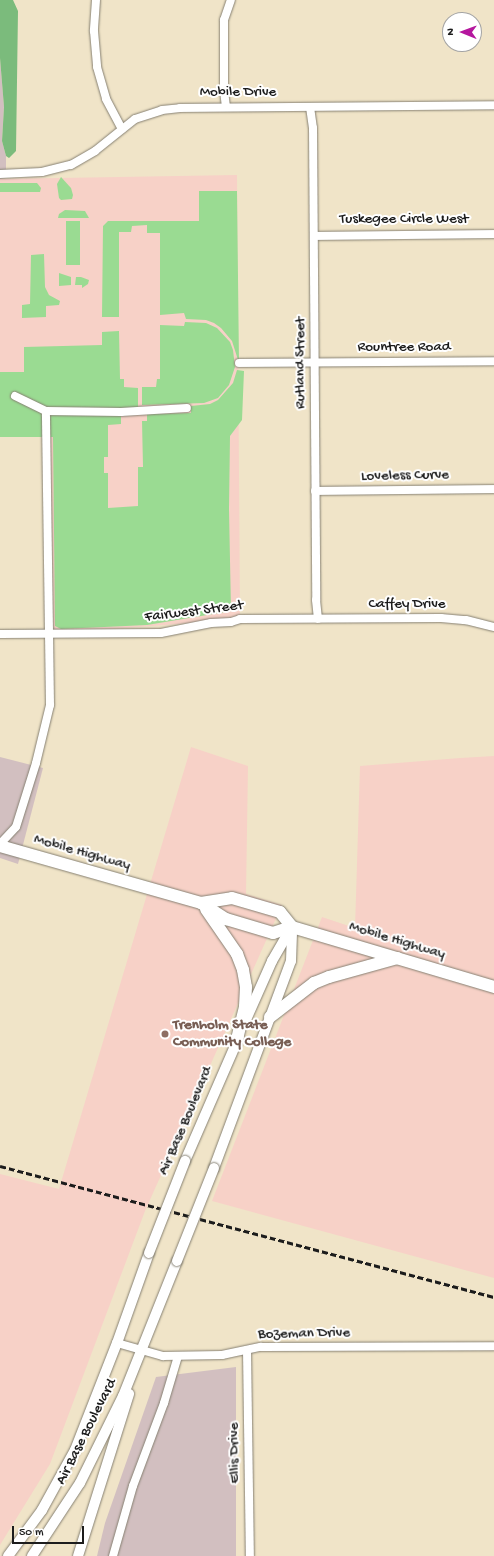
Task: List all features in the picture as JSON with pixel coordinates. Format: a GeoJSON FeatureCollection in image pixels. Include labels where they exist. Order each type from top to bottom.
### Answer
{"type":"FeatureCollection","features":[{"type":"Feature","properties":{"kind":"main road","name":"Mobile Highway"},"geometry":{"type":"LineString","coordinates":[[0,845],[201,903],[226,919],[273,933],[292,927],[494,987]]}},
{"type":"Feature","properties":{"kind":"main road","name":"Mobile Highway"},"geometry":{"type":"LineString","coordinates":[[201,903],[232,898],[280,912],[292,927]]}},
{"type":"Feature","properties":{"kind":"main road"},"geometry":{"type":"LineString","coordinates":[[201,903],[237,954],[243,970],[246,987],[245,1007],[236,1043]]}},
{"type":"Feature","properties":{"kind":"main road"},"geometry":{"type":"LineString","coordinates":[[270,1017],[314,983],[329,977],[397,958]]}},
{"type":"Feature","properties":{"kind":"street"},"geometry":{"type":"LineString","coordinates":[[96,0],[94,31],[97,67],[106,99],[122,129]]}},
{"type":"Feature","properties":{"kind":"street"},"geometry":{"type":"LineString","coordinates":[[226,108],[224,91],[224,28],[227,10],[231,0]]}},
{"type":"Feature","properties":{"kind":"street","name":"Mobile Drive"},"geometry":{"type":"LineString","coordinates":[[0,174],[42,172],[71,165],[95,151],[136,119],[162,110],[180,108],[494,105]]}},
{"type":"Feature","properties":{"kind":"street","name":"Rutland Street"},"geometry":{"type":"LineString","coordinates":[[310,107],[313,128],[316,600],[318,619]]}},
{"type":"Feature","properties":{"kind":"street","name":"Tuskegee Circle West"},"geometry":{"type":"LineString","coordinates":[[314,236],[494,234]]}},
{"type":"Feature","properties":{"kind":"street","name":"Rountree Road"},"geometry":{"type":"LineString","coordinates":[[239,363],[494,361]]}},
{"type":"Feature","properties":{"kind":"street"},"geometry":{"type":"LineString","coordinates":[[15,396],[46,411],[121,412],[187,408]]}},
{"type":"Feature","properties":{"kind":"street"},"geometry":{"type":"LineString","coordinates":[[0,845],[16,827],[50,710],[46,411]]}},
{"type":"Feature","properties":{"kind":"street","name":"Loveless Curve"},"geometry":{"type":"LineString","coordinates":[[315,491],[494,490]]}},
{"type":"Feature","properties":{"kind":"street","name":"Caffey Drive"},"geometry":{"type":"LineString","coordinates":[[318,619],[441,618],[466,620],[494,628]]}},
{"type":"Feature","properties":{"kind":"street","name":"Fairwest Street"},"geometry":{"type":"LineString","coordinates":[[0,634],[161,633],[211,623],[231,622],[240,619],[318,619]]}},
{"type":"Feature","properties":{"kind":"street","name":"Air Base Boulevard"},"geometry":{"type":"LineString","coordinates":[[32,1556],[80,1483],[123,1396],[143,1350],[214,1168],[291,961],[292,927]]}},
{"type":"Feature","properties":{"kind":"street","name":"Air Base Boulevard"},"geometry":{"type":"LineString","coordinates":[[8,1556],[42,1510],[75,1450],[185,1161],[272,960],[292,927]]}},
{"type":"Feature","properties":{"kind":"street","name":"Bozeman Drive"},"geometry":{"type":"LineString","coordinates":[[117,1343],[163,1356],[222,1355],[261,1348],[494,1346]]}},
{"type":"Feature","properties":{"kind":"street"},"geometry":{"type":"LineString","coordinates":[[78,1556],[143,1350]]}},
{"type":"Feature","properties":{"kind":"street","name":"Ellis Drive"},"geometry":{"type":"LineString","coordinates":[[247,1350],[250,1556]]}},
{"type":"Feature","properties":{"kind":"street"},"geometry":{"type":"LineString","coordinates":[[113,1556],[133,1486],[164,1403],[178,1356]]}},
{"type":"Feature","properties":{"kind":"shaded area"},"geometry":{"type":"Polygon","coordinates":[[[0,58],[4,107],[2,141],[6,156],[6,178],[0,179],[0,58]]]}},
{"type":"Feature","properties":{"kind":"shaded area"},"geometry":{"type":"Polygon","coordinates":[[[237,175],[240,619],[50,634],[46,437],[0,437],[0,179],[237,175]]]}},
{"type":"Feature","properties":{"kind":"shaded area","name":"Trenholm State Community College"},"geometry":{"type":"Polygon","coordinates":[[[191,747],[248,766],[246,894],[282,905],[145,1211],[50,1464],[0,1545],[0,1174],[59,1189],[191,747]]]}},
{"type":"Feature","properties":{"kind":"shaded area"},"geometry":{"type":"Polygon","coordinates":[[[494,756],[494,1278],[212,1201],[322,917],[355,928],[360,766],[494,756]]]}},
{"type":"Feature","properties":{"kind":"shaded area"},"geometry":{"type":"Polygon","coordinates":[[[0,757],[43,768],[18,864],[0,858],[0,757]]]}},
{"type":"Feature","properties":{"kind":"shaded area"},"geometry":{"type":"Polygon","coordinates":[[[236,1367],[236,1556],[97,1556],[105,1523],[156,1377],[236,1367]]]}},
{"type":"Feature","properties":{"kind":"green space"},"geometry":{"type":"Polygon","coordinates":[[[0,0],[13,0],[18,11],[16,151],[9,158],[6,156],[2,141],[4,107],[0,58],[0,0]]]}},
{"type":"Feature","properties":{"kind":"green space"},"geometry":{"type":"Polygon","coordinates":[[[61,177],[71,188],[73,195],[72,199],[61,200],[59,198],[57,184],[61,177]]]}},
{"type":"Feature","properties":{"kind":"green space"},"geometry":{"type":"Polygon","coordinates":[[[0,183],[37,183],[41,188],[40,192],[0,192],[0,183]]]}},
{"type":"Feature","properties":{"kind":"green space"},"geometry":{"type":"Polygon","coordinates":[[[199,191],[237,191],[239,363],[232,341],[221,328],[214,323],[206,320],[186,319],[184,313],[160,315],[160,233],[147,233],[147,225],[132,226],[131,232],[119,232],[119,317],[102,317],[103,226],[108,221],[199,221],[199,191]]]}},
{"type":"Feature","properties":{"kind":"green space"},"geometry":{"type":"Polygon","coordinates":[[[65,210],[85,211],[89,218],[58,218],[59,214],[65,210]]]}},
{"type":"Feature","properties":{"kind":"green space"},"geometry":{"type":"Polygon","coordinates":[[[66,221],[80,221],[80,265],[66,265],[66,221]]]}},
{"type":"Feature","properties":{"kind":"green space"},"geometry":{"type":"Polygon","coordinates":[[[44,254],[45,287],[49,295],[60,301],[59,305],[46,306],[46,317],[22,318],[22,305],[30,304],[31,255],[44,254]]]}},
{"type":"Feature","properties":{"kind":"green space"},"geometry":{"type":"Polygon","coordinates":[[[59,273],[71,277],[71,285],[59,286],[59,273]]]}},
{"type":"Feature","properties":{"kind":"green space"},"geometry":{"type":"Polygon","coordinates":[[[76,277],[89,280],[88,284],[82,288],[82,285],[75,285],[76,277]]]}},
{"type":"Feature","properties":{"kind":"green space"},"geometry":{"type":"Polygon","coordinates":[[[185,322],[206,323],[217,328],[230,342],[233,350],[235,367],[229,385],[218,398],[204,403],[142,405],[142,387],[156,387],[157,379],[160,379],[160,325],[184,326],[185,322]]]}},
{"type":"Feature","properties":{"kind":"green space"},"geometry":{"type":"Polygon","coordinates":[[[119,331],[120,379],[124,379],[124,387],[138,388],[138,413],[121,412],[121,424],[108,425],[108,457],[104,457],[104,473],[108,473],[108,508],[138,506],[138,467],[143,467],[142,421],[147,421],[147,414],[191,413],[191,406],[210,404],[218,400],[233,383],[237,370],[244,371],[242,420],[230,436],[229,509],[231,611],[147,625],[61,629],[55,626],[53,437],[0,437],[0,372],[24,372],[24,347],[102,345],[102,332],[119,331]]]}},
{"type":"Feature","properties":{"kind":"railway"},"geometry":{"type":"LineString","coordinates":[[0,1166],[494,1297]]}},
{"type":"Feature","properties":{"kind":"place","name":"Trenholm State Community College"},"geometry":{"type":"Point","coordinates":[165,1034]}}]}
